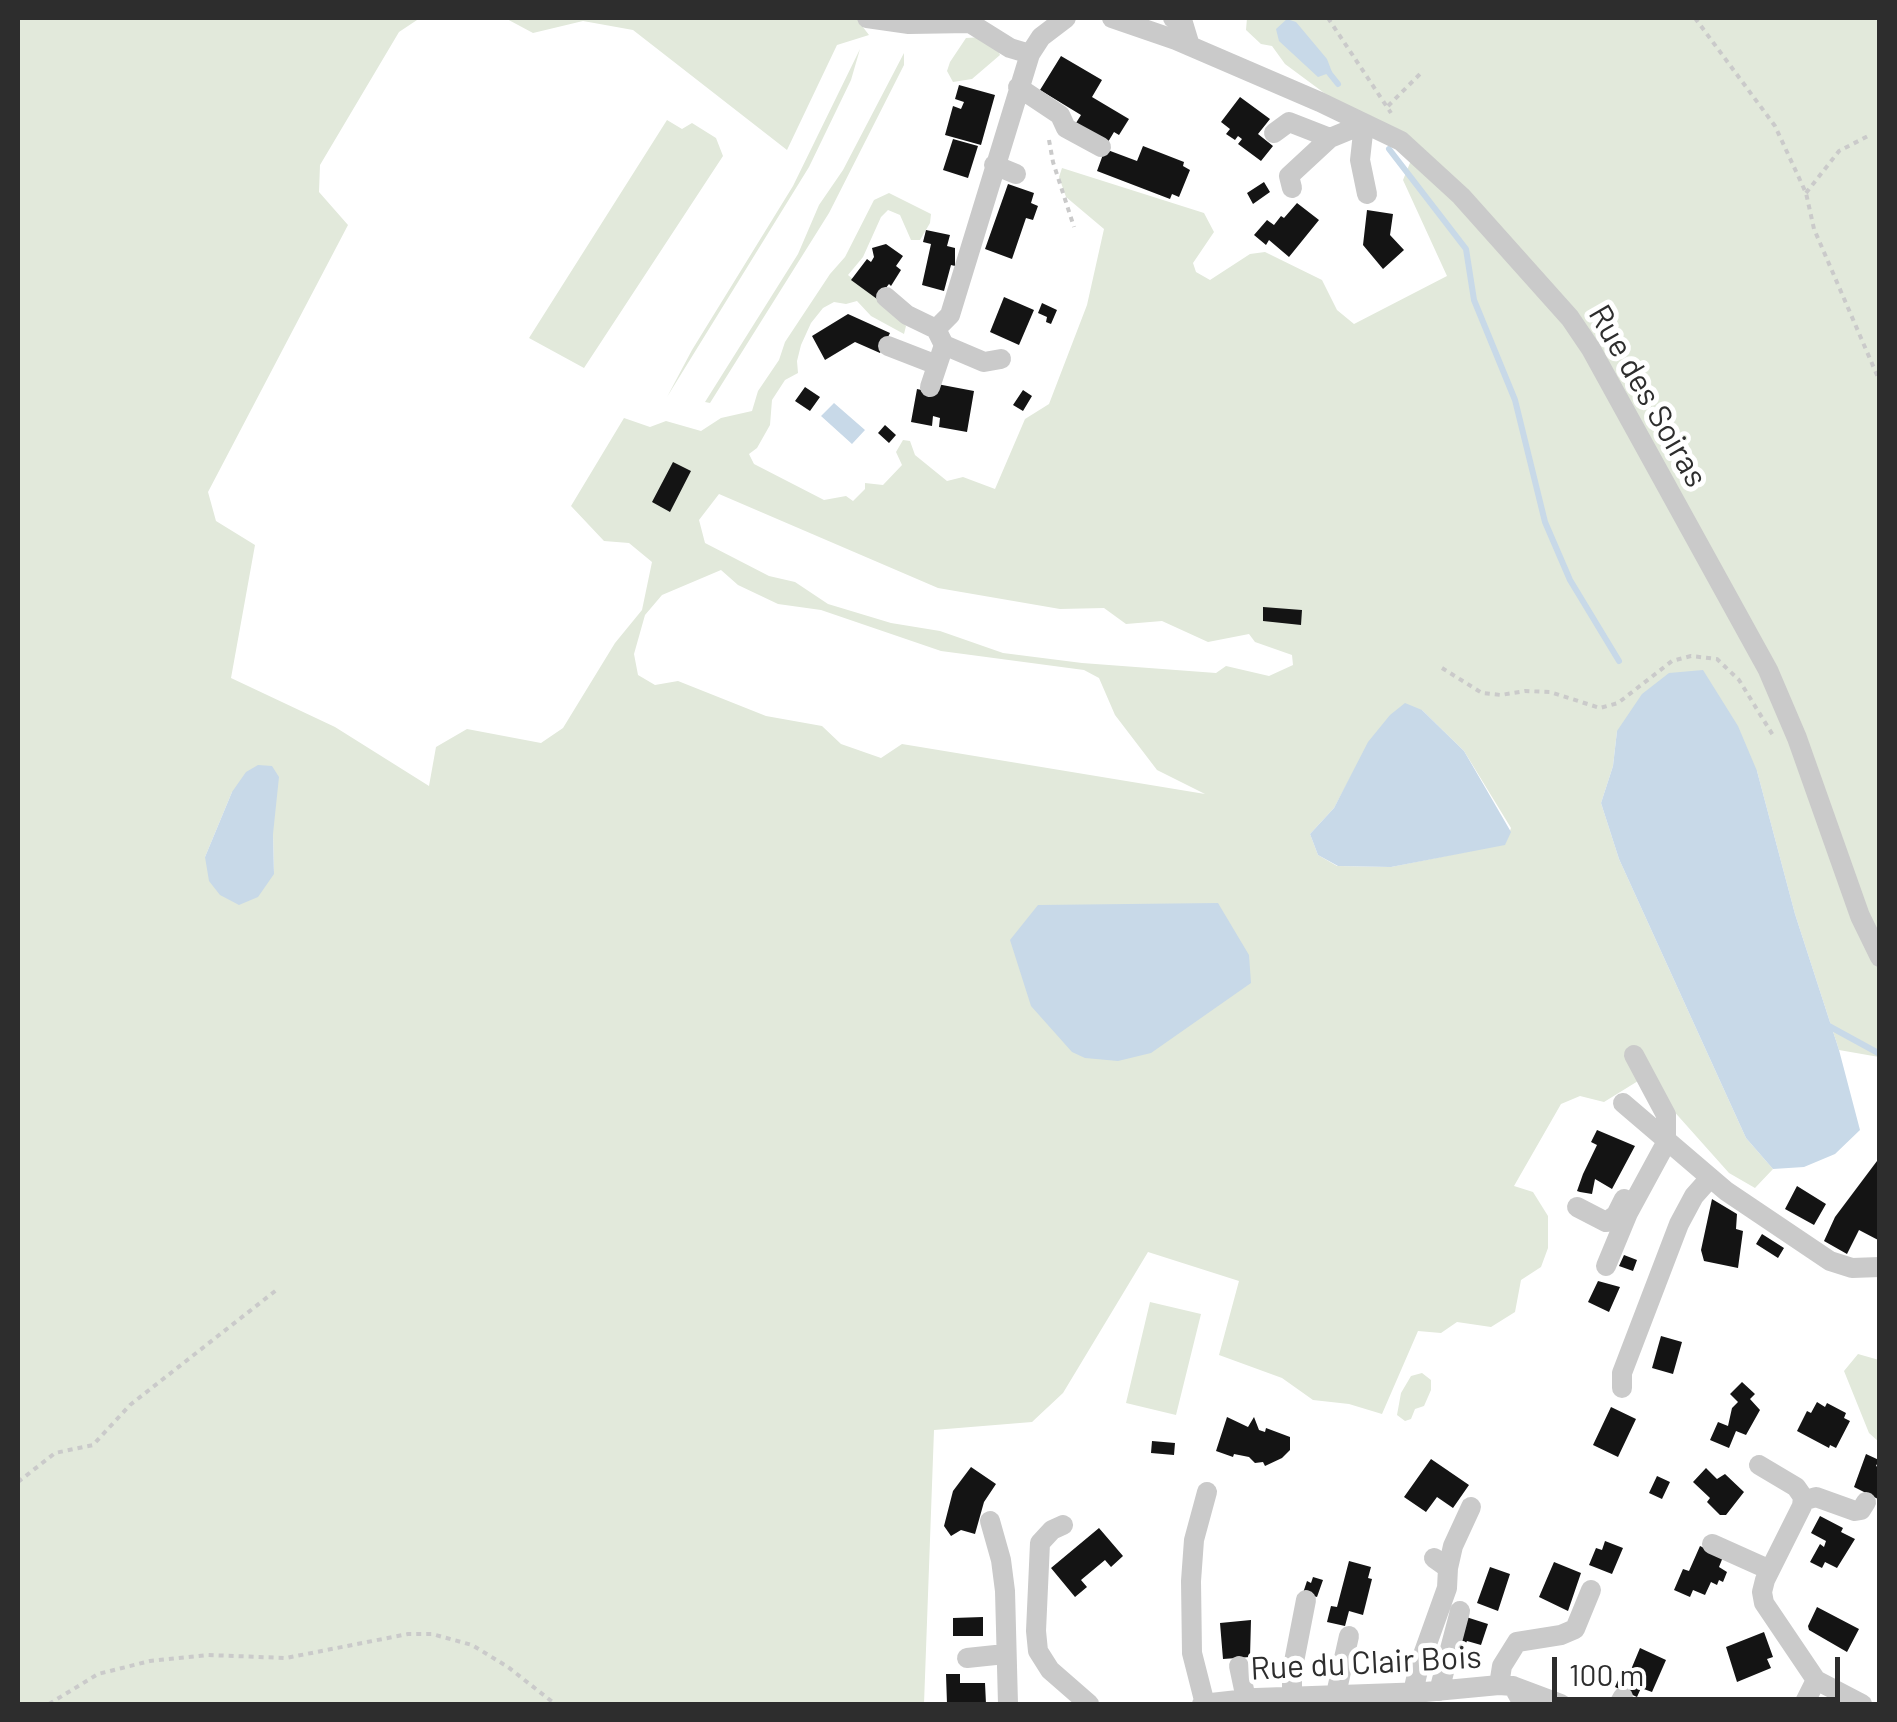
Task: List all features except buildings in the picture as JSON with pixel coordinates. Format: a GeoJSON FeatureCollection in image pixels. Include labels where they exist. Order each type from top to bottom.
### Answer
{"type":"FeatureCollection","features":[{"type":"Feature","properties":{"kind":"street"},"geometry":{"type":"LineString","coordinates":[[867,18],[910,24],[970,23],[1010,48],[1030,54]]}},
{"type":"Feature","properties":{"kind":"street"},"geometry":{"type":"LineString","coordinates":[[930,388],[939,346],[1030,54],[1066,18]]}},
{"type":"Feature","properties":{"kind":"street","name":"Rue des Soiras"},"geometry":{"type":"LineString","coordinates":[[1112,18],[1190,46],[1401,141],[1461,196],[1570,318],[1591,349],[1768,670],[1860,916],[1880,957]]}},
{"type":"Feature","properties":{"kind":"street"},"geometry":{"type":"LineString","coordinates":[[1173,18],[1183,23],[1190,46]]}},
{"type":"Feature","properties":{"kind":"street"},"geometry":{"type":"LineString","coordinates":[[1018,87],[1060,115],[1066,128],[1101,147]]}},
{"type":"Feature","properties":{"kind":"street"},"geometry":{"type":"LineString","coordinates":[[1274,133],[1289,122],[1330,138]]}},
{"type":"Feature","properties":{"kind":"street"},"geometry":{"type":"LineString","coordinates":[[1284,181],[1330,138],[1364,124],[1360,160],[1367,194]]}},
{"type":"Feature","properties":{"kind":"street"},"geometry":{"type":"LineString","coordinates":[[994,165],[1016,174]]}},
{"type":"Feature","properties":{"kind":"street"},"geometry":{"type":"LineString","coordinates":[[886,297],[939,346]]}},
{"type":"Feature","properties":{"kind":"street"},"geometry":{"type":"LineString","coordinates":[[888,346],[939,346],[984,362],[1001,359]]}},
{"type":"Feature","properties":{"kind":"street"},"geometry":{"type":"LineString","coordinates":[[1606,1266],[1628,1213],[1666,1142],[1666,1115],[1634,1055]]}},
{"type":"Feature","properties":{"kind":"street"},"geometry":{"type":"LineString","coordinates":[[1623,1103],[1710,1178],[1830,1262],[1852,1268],[1880,1266]]}},
{"type":"Feature","properties":{"kind":"street"},"geometry":{"type":"LineString","coordinates":[[1577,1207],[1606,1222],[1616,1216],[1637,1171],[1666,1142]]}},
{"type":"Feature","properties":{"kind":"street"},"geometry":{"type":"LineString","coordinates":[[1622,1388],[1622,1373],[1679,1224],[1710,1178]]}},
{"type":"Feature","properties":{"kind":"street"},"geometry":{"type":"LineString","coordinates":[[1760,1466],[1796,1487],[1802,1501],[1770,1570],[1762,1592],[1764,1603],[1816,1680],[1862,1704]]}},
{"type":"Feature","properties":{"kind":"street"},"geometry":{"type":"LineString","coordinates":[[1207,1492],[1194,1540],[1192,1652],[1212,1704]]}},
{"type":"Feature","properties":{"kind":"street"},"geometry":{"type":"LineString","coordinates":[[1802,1501],[1816,1497],[1856,1511],[1866,1502]]}},
{"type":"Feature","properties":{"kind":"street"},"geometry":{"type":"LineString","coordinates":[[1405,1697],[1418,1671],[1446,1588],[1441,1563],[1472,1507]]}},
{"type":"Feature","properties":{"kind":"street"},"geometry":{"type":"LineString","coordinates":[[990,1521],[1001,1560],[1008,1704]]}},
{"type":"Feature","properties":{"kind":"street"},"geometry":{"type":"LineString","coordinates":[[1064,1525],[1052,1530],[1040,1544],[1038,1650],[1059,1679],[1088,1704]]}},
{"type":"Feature","properties":{"kind":"street"},"geometry":{"type":"LineString","coordinates":[[1712,1544],[1770,1570]]}},
{"type":"Feature","properties":{"kind":"street"},"geometry":{"type":"LineString","coordinates":[[1561,1704],[1512,1692],[1502,1666],[1517,1642],[1561,1636],[1575,1629],[1592,1590]]}},
{"type":"Feature","properties":{"kind":"street"},"geometry":{"type":"LineString","coordinates":[[1292,1697],[1306,1600]]}},
{"type":"Feature","properties":{"kind":"street"},"geometry":{"type":"LineString","coordinates":[[1439,1691],[1460,1611]]}},
{"type":"Feature","properties":{"kind":"street"},"geometry":{"type":"LineString","coordinates":[[1324,1698],[1348,1636]]}},
{"type":"Feature","properties":{"kind":"street"},"geometry":{"type":"LineString","coordinates":[[967,1658],[1005,1654]]}},
{"type":"Feature","properties":{"kind":"street"},"geometry":{"type":"LineString","coordinates":[[1239,1666],[1246,1699]]}},
{"type":"Feature","properties":{"kind":"street"},"geometry":{"type":"LineString","coordinates":[[1804,1704],[1816,1680]]}},
{"type":"Feature","properties":{"kind":"street","name":"Rue du Clair Bois"},"geometry":{"type":"LineString","coordinates":[[1212,1704],[1292,1697],[1405,1697],[1439,1691],[1512,1692]]}},
{"type":"Feature","properties":{"kind":"path"},"geometry":{"type":"LineString","coordinates":[[1328,18],[1388,106],[1401,141]]}},
{"type":"Feature","properties":{"kind":"path"},"geometry":{"type":"LineString","coordinates":[[1695,18],[1775,126],[1806,193],[1814,229],[1880,382]]}},
{"type":"Feature","properties":{"kind":"path"},"geometry":{"type":"LineString","coordinates":[[1702,18],[1704,29]]}},
{"type":"Feature","properties":{"kind":"path"},"geometry":{"type":"LineString","coordinates":[[1388,106],[1423,70]]}},
{"type":"Feature","properties":{"kind":"path"},"geometry":{"type":"LineString","coordinates":[[1046,105],[1053,162],[1074,226]]}},
{"type":"Feature","properties":{"kind":"path"},"geometry":{"type":"LineString","coordinates":[[1806,193],[1839,151],[1870,135]]}},
{"type":"Feature","properties":{"kind":"path"},"geometry":{"type":"LineString","coordinates":[[1442,668],[1482,693],[1550,692],[1600,708],[1618,703],[1672,661],[1691,656],[1717,659],[1739,680],[1776,740]]}},
{"type":"Feature","properties":{"kind":"path"},"geometry":{"type":"LineString","coordinates":[[18,1482],[56,1453],[93,1445],[130,1406],[279,1288]]}},
{"type":"Feature","properties":{"kind":"path"},"geometry":{"type":"LineString","coordinates":[[49,1704],[98,1674],[150,1661],[208,1655],[286,1658],[408,1634],[432,1634],[472,1644],[555,1704]]}},
{"type":"Feature","properties":{"kind":"shaded area"},"geometry":{"type":"Polygon","coordinates":[[[18,18],[420,18],[399,32],[320,165],[319,192],[348,225],[208,492],[216,521],[255,545],[231,678],[335,727],[429,786],[436,747],[467,729],[541,743],[563,728],[615,643],[642,610],[652,562],[629,543],[604,541],[571,506],[624,418],[650,427],[666,421],[701,431],[721,418],[752,411],[758,391],[779,360],[785,342],[845,257],[874,200],[889,193],[931,214],[920,240],[911,240],[900,215],[888,210],[863,257],[848,275],[894,313],[906,326],[904,334],[871,316],[857,301],[834,302],[823,308],[801,345],[798,373],[785,380],[772,400],[770,425],[749,454],[754,464],[824,500],[846,496],[853,501],[865,489],[865,483],[883,485],[902,465],[896,452],[903,440],[910,441],[915,455],[947,481],[963,477],[995,489],[1025,419],[1049,404],[1087,305],[1104,229],[1066,197],[1059,177],[1062,168],[1204,213],[1214,232],[1193,263],[1196,272],[1210,280],[1250,254],[1265,252],[1322,280],[1337,310],[1354,324],[1447,276],[1403,180],[1412,158],[1285,64],[1272,46],[1261,44],[1246,30],[1247,18],[1879,18],[1879,1057],[1839,1050],[1795,914],[1757,771],[1617,731],[1613,766],[1601,803],[1619,859],[1746,1138],[1773,1169],[1755,1188],[1729,1173],[1671,1108],[1638,1081],[1604,1102],[1580,1096],[1561,1104],[1514,1186],[1533,1192],[1548,1216],[1548,1248],[1541,1267],[1521,1280],[1515,1312],[1491,1327],[1457,1322],[1441,1333],[1418,1331],[1382,1414],[1349,1404],[1313,1400],[1282,1378],[1219,1355],[1239,1281],[1148,1252],[1063,1393],[1032,1422],[934,1430],[924,1704],[18,1704],[18,18]],[[719,494],[699,520],[705,543],[769,576],[795,582],[828,604],[891,623],[940,631],[1003,653],[1216,673],[1226,666],[1269,676],[1293,665],[1292,655],[1255,642],[1249,634],[1208,642],[1162,621],[1126,624],[1104,608],[1060,609],[938,588],[719,494]],[[721,570],[662,595],[645,615],[634,654],[638,675],[655,685],[678,681],[766,716],[822,726],[841,744],[881,758],[902,744],[1205,794],[1157,770],[1115,715],[1099,678],[1084,670],[941,651],[821,610],[778,604],[738,585],[721,570]],[[1422,710],[1356,767],[1334,808],[1310,834],[1318,855],[1337,866],[1391,867],[1505,844],[1511,828],[1464,751],[1422,710]],[[232,792],[205,857],[274,874],[273,834],[232,792]]]}},
{"type":"Feature","properties":{"kind":"shaded area"},"geometry":{"type":"Polygon","coordinates":[[[505,18],[856,18],[869,35],[837,45],[787,150],[633,30],[583,21],[533,33],[505,18]]]}},
{"type":"Feature","properties":{"kind":"shaded area"},"geometry":{"type":"Polygon","coordinates":[[[982,37],[1000,55],[972,79],[953,82],[947,71],[950,62],[966,38],[982,37]]]}},
{"type":"Feature","properties":{"kind":"shaded area"},"geometry":{"type":"Polygon","coordinates":[[[860,49],[851,80],[809,167],[667,397],[793,186],[860,49]]]}},
{"type":"Feature","properties":{"kind":"shaded area"},"geometry":{"type":"Polygon","coordinates":[[[904,53],[904,65],[829,213],[710,403],[705,402],[798,254],[819,205],[843,170],[904,53]]]}},
{"type":"Feature","properties":{"kind":"shaded area"},"geometry":{"type":"Polygon","coordinates":[[[667,120],[682,129],[692,123],[716,138],[723,156],[584,368],[529,338],[667,120]]]}},
{"type":"Feature","properties":{"kind":"shaded area"},"geometry":{"type":"Polygon","coordinates":[[[1150,1302],[1201,1314],[1176,1415],[1126,1403],[1150,1302]]]}},
{"type":"Feature","properties":{"kind":"shaded area"},"geometry":{"type":"Polygon","coordinates":[[[1858,1354],[1879,1360],[1879,1442],[1869,1433],[1844,1371],[1858,1354]]]}},
{"type":"Feature","properties":{"kind":"shaded area"},"geometry":{"type":"Polygon","coordinates":[[[1422,1373],[1431,1380],[1431,1390],[1424,1406],[1415,1409],[1411,1419],[1405,1421],[1397,1415],[1401,1393],[1411,1376],[1422,1373]]]}},
{"type":"Feature","properties":{"kind":"water"},"geometry":{"type":"Polygon","coordinates":[[[1287,19],[1296,22],[1327,59],[1332,72],[1318,77],[1279,41],[1276,29],[1287,19]]]}},
{"type":"Feature","properties":{"kind":"water"},"geometry":{"type":"Polygon","coordinates":[[[834,403],[865,430],[852,444],[821,416],[834,403]]]}},
{"type":"Feature","properties":{"kind":"water"},"geometry":{"type":"Polygon","coordinates":[[[1703,670],[1738,726],[1757,771],[1860,1130],[1835,1154],[1804,1167],[1773,1169],[1746,1138],[1619,859],[1601,803],[1613,766],[1617,731],[1642,694],[1669,673],[1703,670]]]}},
{"type":"Feature","properties":{"kind":"water"},"geometry":{"type":"Polygon","coordinates":[[[1405,703],[1422,710],[1464,751],[1511,832],[1505,845],[1391,867],[1338,866],[1318,855],[1310,834],[1334,808],[1368,742],[1405,703]]]}},
{"type":"Feature","properties":{"kind":"water"},"geometry":{"type":"Polygon","coordinates":[[[258,765],[272,766],[279,777],[273,834],[274,874],[258,897],[239,905],[220,895],[209,881],[205,857],[232,792],[246,772],[258,765]]]}},
{"type":"Feature","properties":{"kind":"water"},"geometry":{"type":"Polygon","coordinates":[[[1218,903],[1249,955],[1251,983],[1151,1053],[1118,1061],[1085,1058],[1072,1052],[1031,1006],[1010,940],[1038,905],[1218,903]]]}},
{"type":"Feature","properties":{"kind":"waterway"},"geometry":{"type":"LineString","coordinates":[[1326,69],[1338,84]]}},
{"type":"Feature","properties":{"kind":"waterway"},"geometry":{"type":"LineString","coordinates":[[1389,149],[1466,249],[1474,300],[1515,400],[1545,522],[1570,580],[1619,661]]}},
{"type":"Feature","properties":{"kind":"waterway"},"geometry":{"type":"LineString","coordinates":[[1827,1025],[1880,1054]]}}]}
